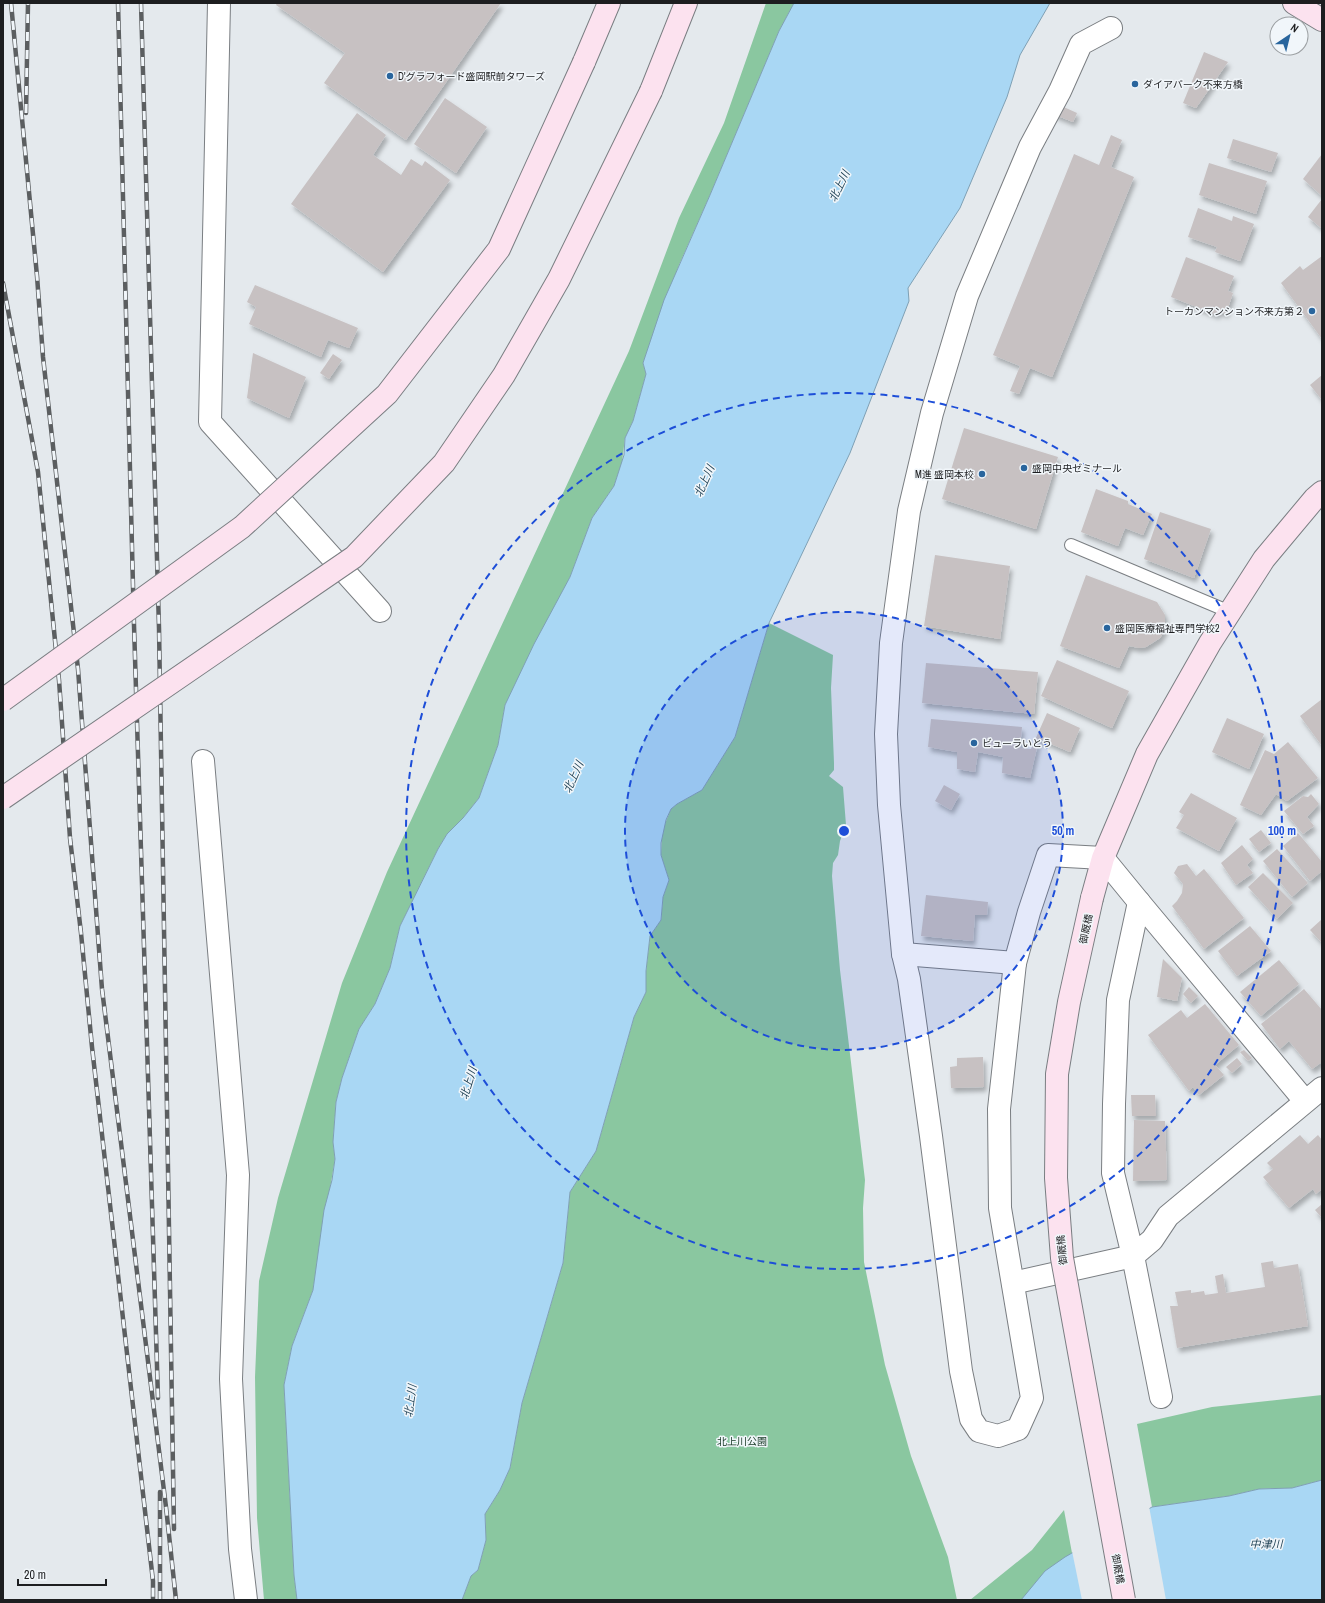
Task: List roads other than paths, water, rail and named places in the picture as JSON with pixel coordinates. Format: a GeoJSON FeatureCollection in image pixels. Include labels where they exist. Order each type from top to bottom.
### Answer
{"type":"FeatureCollection","features":[{"type":"Feature","properties":{"kind":"street"},"geometry":{"type":"LineString","coordinates":[[219,3],[210,422],[380,612]]}},
{"type":"Feature","properties":{"kind":"street"},"geometry":{"type":"LineString","coordinates":[[3,700],[242,527],[387,394],[498,249],[584,62],[609,3]]}},
{"type":"Feature","properties":{"kind":"street"},"geometry":{"type":"LineString","coordinates":[[3,798],[354,557],[444,463],[504,375],[559,279],[651,91],[686,3]]}},
{"type":"Feature","properties":{"kind":"street"},"geometry":{"type":"LineString","coordinates":[[1294,3],[1322,20]]}},
{"type":"Feature","properties":{"kind":"street"},"geometry":{"type":"LineString","coordinates":[[1111,28],[1081,44],[1060,91],[1030,147],[968,296],[932,413],[909,511],[891,643],[886,734],[889,805],[903,954],[909,980],[931,1136],[961,1371],[971,1419],[979,1431],[998,1436],[1018,1429],[1032,1398],[1000,1208],[999,1109],[1015,963],[1029,912],[1048,855],[1103,858],[1138,902],[1305,1101]]}},
{"type":"Feature","properties":{"kind":"street","name":"御厩橋"},"geometry":{"type":"LineString","coordinates":[[1124,1600],[1062,1258],[1056,1178],[1057,1074],[1069,1002],[1092,898],[1103,858],[1147,754],[1210,643],[1264,559],[1315,498],[1322,492]]}},
{"type":"Feature","properties":{"kind":"street"},"geometry":{"type":"LineString","coordinates":[[202,761],[238,1175],[231,1379],[240,1549],[246,1600]]}},
{"type":"Feature","properties":{"kind":"street"},"geometry":{"type":"LineString","coordinates":[[1138,902],[1118,1000],[1113,1173],[1133,1256],[1161,1397]]}},
{"type":"Feature","properties":{"kind":"street"},"geometry":{"type":"LineString","coordinates":[[903,954],[1015,963]]}},
{"type":"Feature","properties":{"kind":"street"},"geometry":{"type":"LineString","coordinates":[[1013,1283],[1133,1256],[1152,1240],[1168,1216],[1322,1088]]}},
{"type":"Feature","properties":{"kind":"lane"},"geometry":{"type":"LineString","coordinates":[[1071,545],[1230,612]]}},
{"type":"Feature","properties":{"kind":"water","name":"北上川"},"geometry":{"type":"Polygon","coordinates":[[[794,3],[1050,3],[1020,55],[1007,97],[960,208],[908,288],[909,301],[850,453],[769,623],[735,737],[702,790],[671,809],[666,820],[661,843],[661,855],[669,880],[663,897],[661,920],[650,936],[646,971],[646,992],[634,1017],[596,1151],[570,1192],[563,1263],[522,1403],[510,1468],[500,1490],[485,1514],[486,1540],[478,1570],[471,1576],[462,1600],[297,1600],[294,1575],[284,1385],[292,1346],[313,1290],[324,1210],[332,1180],[335,1159],[333,1142],[336,1102],[342,1078],[359,1029],[375,1004],[390,968],[400,926],[447,834],[463,818],[479,798],[498,745],[505,705],[534,644],[570,577],[592,518],[614,486],[624,455],[625,438],[633,421],[646,374],[643,363],[664,300],[779,31],[794,3]]]}},
{"type":"Feature","properties":{"kind":"water","name":"中津川"},"geometry":{"type":"Polygon","coordinates":[[[1322,1480],[1322,1600],[1021,1600],[1045,1571],[1065,1557],[1152,1507],[1229,1496],[1259,1489],[1292,1488],[1322,1480]]]}},
{"type":"Feature","properties":{"kind":"railway"},"geometry":{"type":"LineString","coordinates":[[11,3],[37,276],[43,357],[78,669],[102,989],[166,1507],[176,1600]]}},
{"type":"Feature","properties":{"kind":"railway"},"geometry":{"type":"LineString","coordinates":[[26,113],[28,3]]}},
{"type":"Feature","properties":{"kind":"railway"},"geometry":{"type":"LineString","coordinates":[[118,3],[134,625],[158,1398]]}},
{"type":"Feature","properties":{"kind":"railway"},"geometry":{"type":"LineString","coordinates":[[141,3],[159,628],[174,1529]]}},
{"type":"Feature","properties":{"kind":"railway"},"geometry":{"type":"LineString","coordinates":[[3,283],[38,472],[59,680],[70,838],[92,1047],[153,1581],[153,1600]]}},
{"type":"Feature","properties":{"kind":"railway"},"geometry":{"type":"LineString","coordinates":[[160,1492],[160,1600]]}},
{"type":"Feature","properties":{"kind":"place","name":"D'グラフォード盛岡駅前タワーズ"},"geometry":{"type":"Point","coordinates":[390,76]}},
{"type":"Feature","properties":{"kind":"place","name":"ダイアパーク不来方橋"},"geometry":{"type":"Point","coordinates":[1135,84]}},
{"type":"Feature","properties":{"kind":"place","name":"トーカンマンション不来方第２"},"geometry":{"type":"Point","coordinates":[1312,311]}},
{"type":"Feature","properties":{"kind":"place","name":"盛岡中央ゼミナール"},"geometry":{"type":"Point","coordinates":[1024,468]}},
{"type":"Feature","properties":{"kind":"place","name":"M進 盛岡本校"},"geometry":{"type":"Point","coordinates":[982,474]}},
{"type":"Feature","properties":{"kind":"place","name":"盛岡医療福祉専門学校2"},"geometry":{"type":"Point","coordinates":[1107,628]}},
{"type":"Feature","properties":{"kind":"place","name":"ビューラいとう"},"geometry":{"type":"Point","coordinates":[974,743]}},
{"type":"Feature","properties":{"kind":"park label","name":"北上川公園"},"geometry":{"type":"Point","coordinates":[742,1441]}}]}
